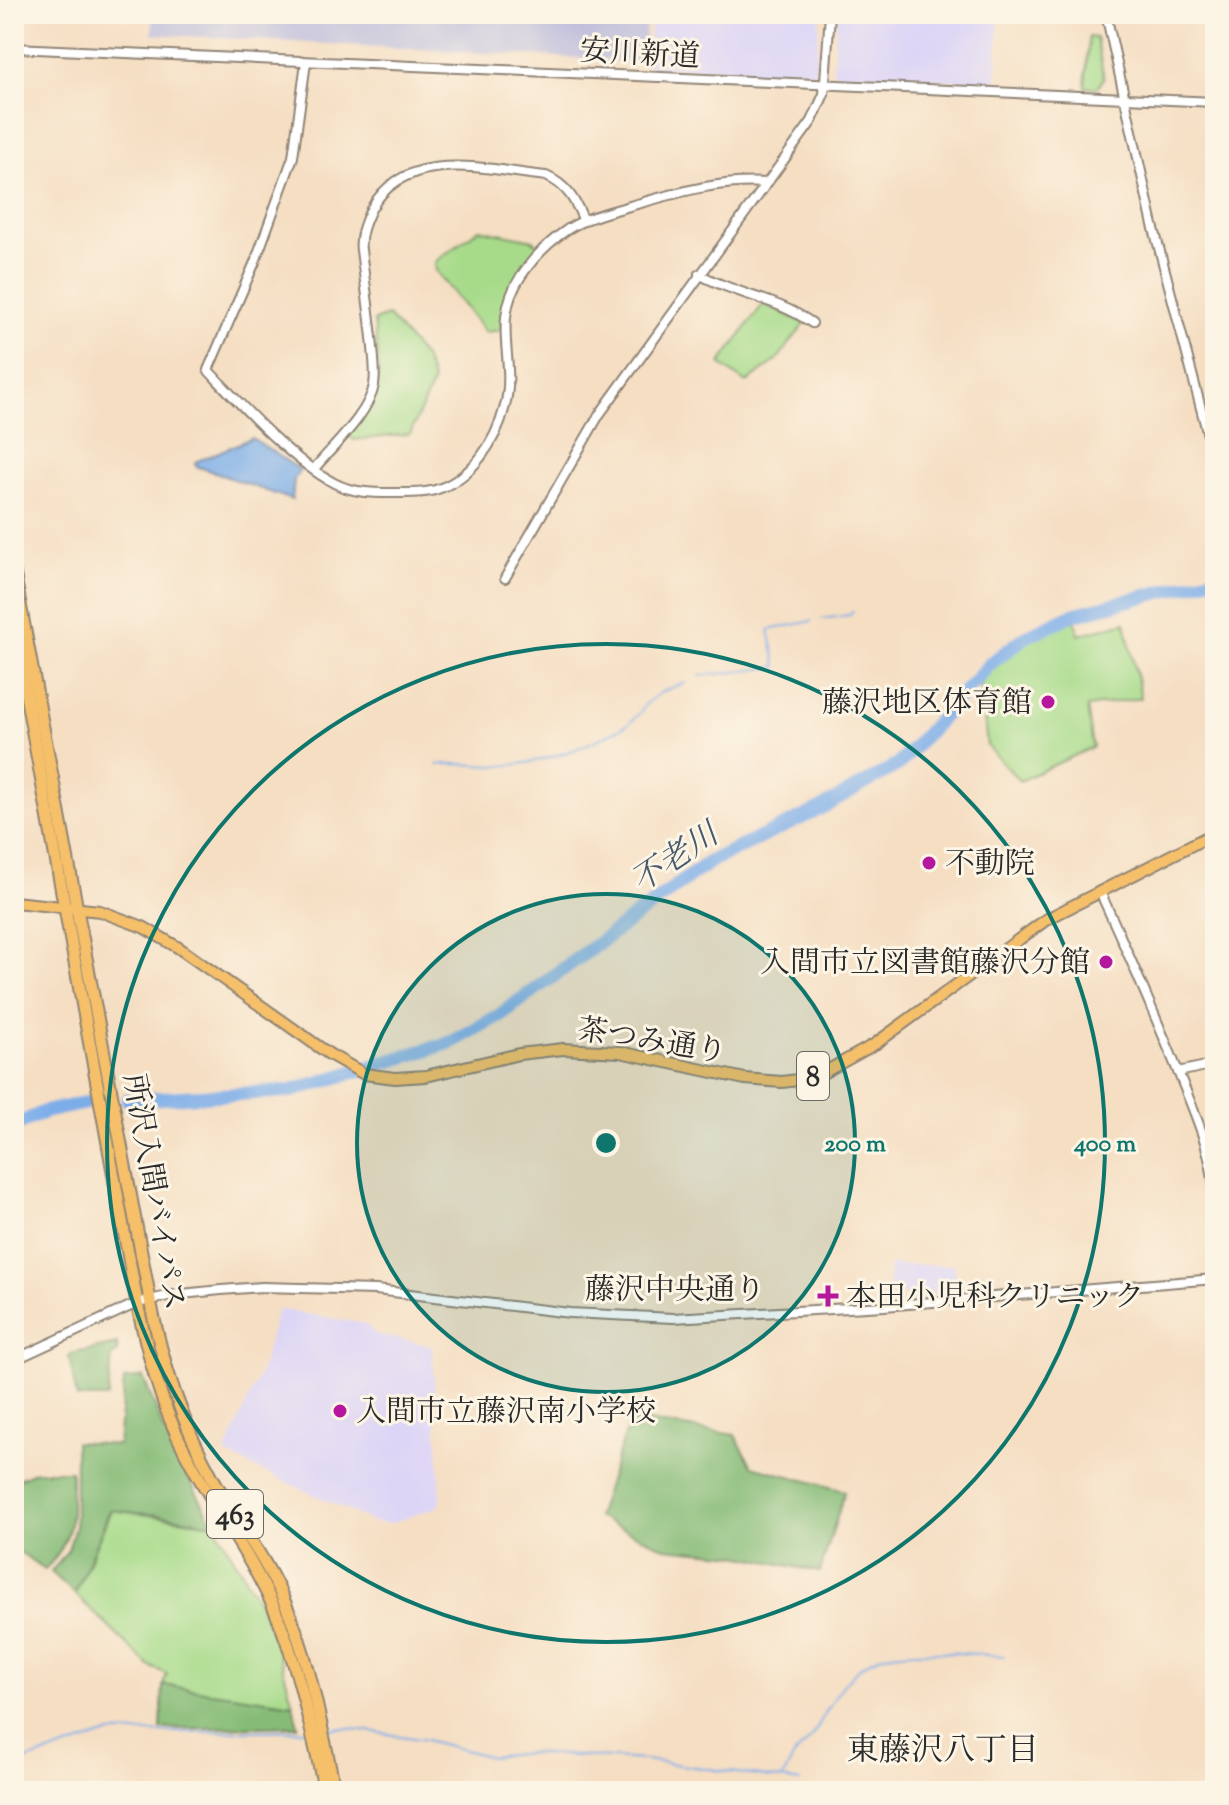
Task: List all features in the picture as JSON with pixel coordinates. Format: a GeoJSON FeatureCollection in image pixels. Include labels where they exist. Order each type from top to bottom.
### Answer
{"type":"FeatureCollection","features":[{"type":"Feature","properties":{"kind":"highway","name":"所沢入間バイパス"},"geometry":{"type":"LineString","coordinates":[[14,572],[111,1088],[110,1118],[137,1303],[152,1364],[173,1426],[273,1607],[335,1791]]}},
{"type":"Feature","properties":{"kind":"highway","name":"所沢入間バイパス"},"geometry":{"type":"LineString","coordinates":[[14,629],[98,1092],[110,1118],[164,1360],[184,1421],[213,1479],[285,1601],[307,1664],[325,1791]]}},
{"type":"Feature","properties":{"kind":"main road","name":"茶つみ通り"},"geometry":{"type":"LineString","coordinates":[[14,902],[109,914],[160,936],[329,1054],[350,1067],[376,1077],[426,1076],[519,1054],[573,1049],[620,1052],[719,1075],[782,1082],[823,1073],[851,1058],[875,1044],[1047,919],[1215,833]]}},
{"type":"Feature","properties":{"kind":"street"},"geometry":{"type":"LineString","coordinates":[[505,578],[599,415],[812,121],[822,101],[825,86],[830,14]]}},
{"type":"Feature","properties":{"kind":"street"},"geometry":{"type":"LineString","coordinates":[[1106,14],[1152,221],[1215,462]]}},
{"type":"Feature","properties":{"kind":"street","name":"安川新道"},"geometry":{"type":"LineString","coordinates":[[14,48],[1215,102]]}},
{"type":"Feature","properties":{"kind":"street"},"geometry":{"type":"LineString","coordinates":[[306,62],[293,157],[255,262],[208,370],[257,421],[314,469],[334,483],[366,493],[431,491],[466,474],[491,441],[506,404],[504,325],[515,289],[546,247],[566,231],[584,221],[691,188],[766,183]]}},
{"type":"Feature","properties":{"kind":"street"},"geometry":{"type":"LineString","coordinates":[[314,469],[364,409],[374,385],[367,286],[360,246],[366,221],[384,192],[404,176],[446,165],[546,176],[570,193],[584,221]]}},
{"type":"Feature","properties":{"kind":"street"},"geometry":{"type":"LineString","coordinates":[[699,274],[731,290],[786,306],[812,323]]}},
{"type":"Feature","properties":{"kind":"street"},"geometry":{"type":"LineString","coordinates":[[1100,892],[1145,989],[1205,1138],[1213,1167],[1215,1199]]}},
{"type":"Feature","properties":{"kind":"street"},"geometry":{"type":"LineString","coordinates":[[1178,1072],[1215,1064]]}},
{"type":"Feature","properties":{"kind":"street","name":"藤沢中央通り"},"geometry":{"type":"LineString","coordinates":[[14,1360],[137,1303],[235,1289],[353,1289],[423,1294],[570,1313],[673,1318],[869,1307],[1215,1279]]}},
{"type":"Feature","properties":{"kind":"shaded area"},"geometry":{"type":"Polygon","coordinates":[[[153,14],[646,14],[644,62],[152,34],[153,14]]]}},
{"type":"Feature","properties":{"kind":"shaded area"},"geometry":{"type":"Polygon","coordinates":[[[651,14],[820,14],[816,69],[811,75],[648,67],[651,14]]]}},
{"type":"Feature","properties":{"kind":"shaded area"},"geometry":{"type":"Polygon","coordinates":[[[837,14],[999,14],[996,82],[839,76],[833,71],[837,14]]]}},
{"type":"Feature","properties":{"kind":"shaded area"},"geometry":{"type":"Polygon","coordinates":[[[890,1265],[955,1265],[954,1292],[888,1295],[890,1265]]]}},
{"type":"Feature","properties":{"kind":"shaded area","name":"入間市立藤沢南小学校"},"geometry":{"type":"Polygon","coordinates":[[[277,1309],[365,1324],[375,1334],[432,1346],[441,1498],[438,1507],[388,1524],[373,1522],[225,1454],[262,1368],[277,1309]]]}},
{"type":"Feature","properties":{"kind":"green space"},"geometry":{"type":"Polygon","coordinates":[[[1089,37],[1096,38],[1104,78],[1098,87],[1085,87],[1089,37]]]}},
{"type":"Feature","properties":{"kind":"green space"},"geometry":{"type":"Polygon","coordinates":[[[479,229],[533,240],[541,247],[504,308],[501,330],[485,332],[436,271],[435,262],[479,229]]]}},
{"type":"Feature","properties":{"kind":"green space"},"geometry":{"type":"Polygon","coordinates":[[[763,304],[805,323],[777,360],[746,383],[720,364],[763,304]]]}},
{"type":"Feature","properties":{"kind":"green space"},"geometry":{"type":"Polygon","coordinates":[[[388,316],[424,357],[433,382],[410,434],[354,440],[347,434],[377,386],[379,369],[374,321],[388,316]]]}},
{"type":"Feature","properties":{"kind":"green space","name":"藤沢地区体育館"},"geometry":{"type":"Polygon","coordinates":[[[1074,617],[1079,635],[1125,622],[1141,698],[1087,707],[1093,747],[1020,781],[987,746],[980,676],[1029,636],[1074,617]]]}},
{"type":"Feature","properties":{"kind":"green space"},"geometry":{"type":"Polygon","coordinates":[[[117,1344],[118,1352],[112,1356],[108,1398],[77,1398],[71,1354],[117,1344]]]}},
{"type":"Feature","properties":{"kind":"green space"},"geometry":{"type":"Polygon","coordinates":[[[143,1377],[172,1449],[214,1524],[110,1510],[75,1594],[51,1572],[68,1550],[75,1527],[75,1442],[118,1445],[124,1380],[143,1377]]]}},
{"type":"Feature","properties":{"kind":"green space"},"geometry":{"type":"Polygon","coordinates":[[[630,1419],[735,1435],[752,1466],[845,1491],[820,1572],[737,1555],[665,1548],[597,1517],[630,1419]]]}},
{"type":"Feature","properties":{"kind":"green space"},"geometry":{"type":"Polygon","coordinates":[[[36,1471],[71,1471],[70,1524],[63,1545],[45,1570],[14,1548],[14,1481],[36,1471]]]}},
{"type":"Feature","properties":{"kind":"green space"},"geometry":{"type":"Polygon","coordinates":[[[111,1510],[214,1524],[260,1604],[293,1704],[163,1685],[167,1674],[149,1666],[75,1594],[111,1510]]]}},
{"type":"Feature","properties":{"kind":"green space"},"geometry":{"type":"Polygon","coordinates":[[[163,1685],[293,1704],[298,1726],[161,1729],[163,1685]]]}},
{"type":"Feature","properties":{"kind":"water"},"geometry":{"type":"Polygon","coordinates":[[[252,438],[300,470],[294,479],[292,500],[196,466],[195,462],[252,438]]]}},
{"type":"Feature","properties":{"kind":"waterway","name":"不老川"},"geometry":{"type":"LineString","coordinates":[[128,1100],[291,1091],[452,1042],[500,1015],[711,861],[820,809],[899,764],[991,663],[1025,637],[1072,615],[1215,578]]}},
{"type":"Feature","properties":{"kind":"waterway"},"geometry":{"type":"LineString","coordinates":[[822,619],[850,615],[853,611]]}},
{"type":"Feature","properties":{"kind":"waterway"},"geometry":{"type":"LineString","coordinates":[[700,676],[777,667],[769,630],[812,621]]}},
{"type":"Feature","properties":{"kind":"waterway"},"geometry":{"type":"LineString","coordinates":[[437,765],[515,765],[562,754],[626,725],[655,696],[685,683]]}},
{"type":"Feature","properties":{"kind":"waterway","name":"不老川"},"geometry":{"type":"LineString","coordinates":[[14,1126],[44,1112],[86,1103]]}},
{"type":"Feature","properties":{"kind":"waterway"},"geometry":{"type":"LineString","coordinates":[[783,1777],[795,1755],[812,1737],[839,1691],[868,1662],[907,1652],[1004,1656]]}},
{"type":"Feature","properties":{"kind":"waterway"},"geometry":{"type":"LineString","coordinates":[[326,1729],[349,1728],[426,1740],[491,1757],[529,1753],[645,1760],[801,1782]]}},
{"type":"Feature","properties":{"kind":"waterway"},"geometry":{"type":"LineString","coordinates":[[14,1764],[112,1733],[308,1730]]}},
{"type":"Feature","properties":{"kind":"place","name":"藤沢地区体育館"},"geometry":{"type":"Point","coordinates":[1048,702]}},
{"type":"Feature","properties":{"kind":"place","name":"不動院"},"geometry":{"type":"Point","coordinates":[929,863]}},
{"type":"Feature","properties":{"kind":"place","name":"入間市立図書館藤沢分館"},"geometry":{"type":"Point","coordinates":[1106,962]}},
{"type":"Feature","properties":{"kind":"place","name":"本田小児科クリニック"},"geometry":{"type":"Point","coordinates":[828,1296]}},
{"type":"Feature","properties":{"kind":"place","name":"入間市立藤沢南小学校"},"geometry":{"type":"Point","coordinates":[340,1411]}},
{"type":"Feature","properties":{"kind":"district","name":"東藤沢八丁目"},"geometry":{"type":"Point","coordinates":[943,1749]}}]}
